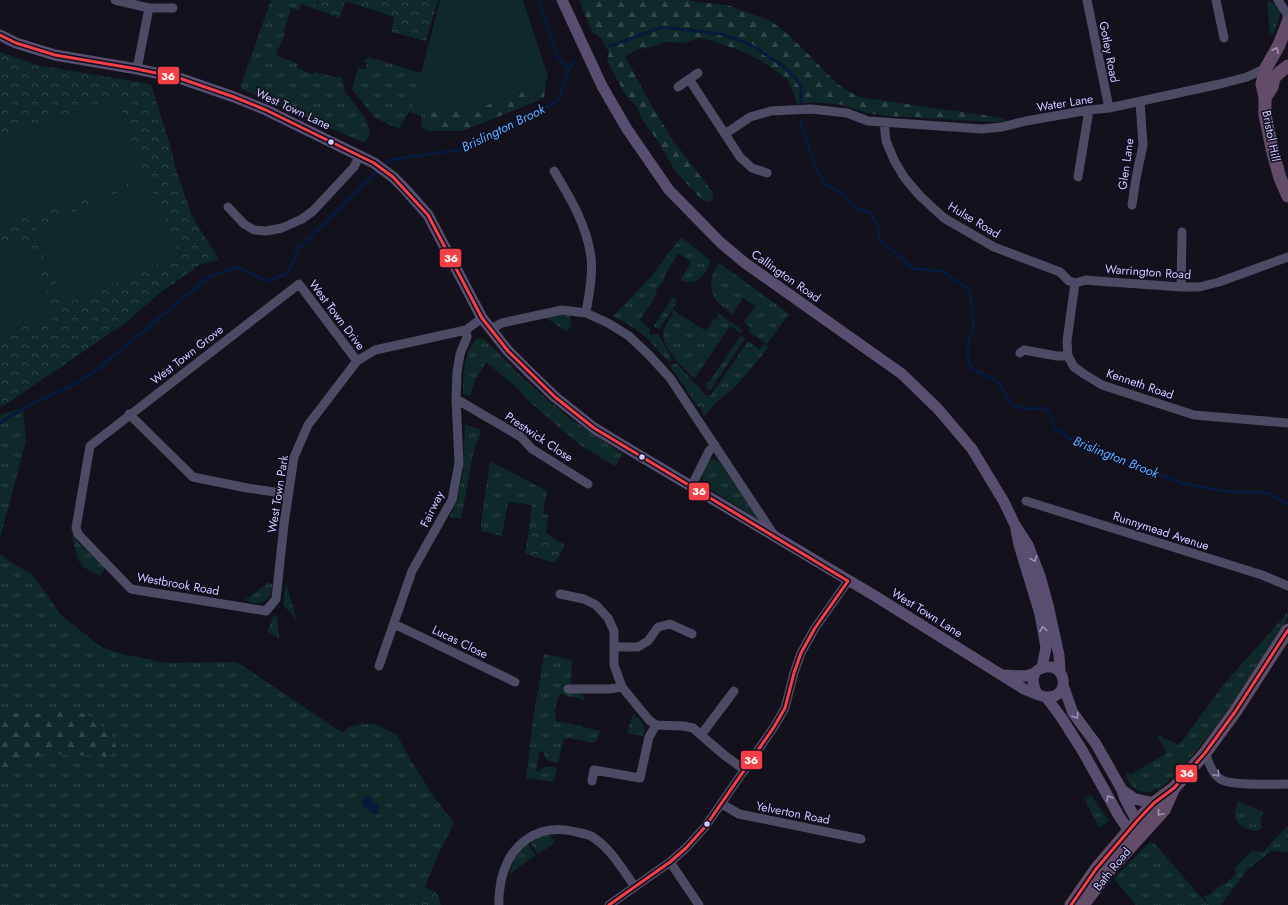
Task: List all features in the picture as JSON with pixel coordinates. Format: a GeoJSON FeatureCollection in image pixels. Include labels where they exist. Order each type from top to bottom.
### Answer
{"type":"FeatureCollection","features":[{"type":"Feature","properties":{"kind":"highway"},"geometry":{"type":"LineString","coordinates":[[1268,74],[1288,23]]}},
{"type":"Feature","properties":{"kind":"highway"},"geometry":{"type":"LineString","coordinates":[[1268,74],[1280,72],[1288,66]]}},
{"type":"Feature","properties":{"kind":"highway","name":"Bristol Hill"},"geometry":{"type":"LineString","coordinates":[[1268,74],[1262,84],[1265,98],[1265,115],[1280,178],[1288,196]]}},
{"type":"Feature","properties":{"kind":"highway"},"geometry":{"type":"LineString","coordinates":[[1135,833],[1137,821],[1154,803],[1174,788],[1205,753],[1235,712],[1288,630]]}},
{"type":"Feature","properties":{"kind":"highway"},"geometry":{"type":"LineString","coordinates":[[1135,833],[1164,810],[1174,788]]}},
{"type":"Feature","properties":{"kind":"highway","name":"Bath Road"},"geometry":{"type":"LineString","coordinates":[[1071,905],[1096,869],[1135,833]]}},
{"type":"Feature","properties":{"kind":"highway","name":"Bath Road"},"geometry":{"type":"LineString","coordinates":[[1084,905],[1135,833]]}},
{"type":"Feature","properties":{"kind":"main road","name":"Callington Road"},"geometry":{"type":"LineString","coordinates":[[562,0],[602,86],[627,129],[669,190],[721,243],[745,263],[902,374],[938,409],[972,449],[1000,496],[1015,525]]}},
{"type":"Feature","properties":{"kind":"main road","name":"Callington Road"},"geometry":{"type":"LineString","coordinates":[[568,0],[572,21]]}},
{"type":"Feature","properties":{"kind":"main road","name":"West Town Lane"},"geometry":{"type":"LineString","coordinates":[[0,35],[16,43],[55,54],[179,78],[266,110],[374,163],[388,173],[404,188],[428,216],[482,318],[508,351],[555,397],[594,428],[848,580],[1024,689],[1042,695],[1061,717],[1082,750],[1118,816],[1135,833]]}},
{"type":"Feature","properties":{"kind":"main road"},"geometry":{"type":"LineString","coordinates":[[1015,525],[1019,544],[1040,614],[1046,648],[1033,683],[1042,695],[1054,696],[1060,692],[1063,685]]}},
{"type":"Feature","properties":{"kind":"main road"},"geometry":{"type":"LineString","coordinates":[[1015,525],[1028,545],[1040,576],[1059,655],[1063,685],[1072,713],[1096,744],[1122,790],[1137,821]]}},
{"type":"Feature","properties":{"kind":"main road"},"geometry":{"type":"LineString","coordinates":[[1039,670],[1053,667],[1060,671]]}},
{"type":"Feature","properties":{"kind":"main road","name":"West Town Lane"},"geometry":{"type":"LineString","coordinates":[[1003,675],[1026,676],[1039,670]]}},
{"type":"Feature","properties":{"kind":"main road"},"geometry":{"type":"LineString","coordinates":[[1122,790],[1139,801],[1154,803]]}},
{"type":"Feature","properties":{"kind":"street"},"geometry":{"type":"LineString","coordinates":[[116,0],[149,8],[173,8]]}},
{"type":"Feature","properties":{"kind":"street","name":"Gotley Road"},"geometry":{"type":"LineString","coordinates":[[1087,0],[1109,108]]}},
{"type":"Feature","properties":{"kind":"street"},"geometry":{"type":"LineString","coordinates":[[1216,0],[1224,38]]}},
{"type":"Feature","properties":{"kind":"street"},"geometry":{"type":"LineString","coordinates":[[1278,0],[1287,14],[1288,23]]}},
{"type":"Feature","properties":{"kind":"street"},"geometry":{"type":"LineString","coordinates":[[137,69],[149,8]]}},
{"type":"Feature","properties":{"kind":"street"},"geometry":{"type":"LineString","coordinates":[[678,87],[698,73]]}},
{"type":"Feature","properties":{"kind":"street","name":"Water Lane"},"geometry":{"type":"LineString","coordinates":[[724,134],[750,117],[771,112],[811,109],[847,113],[868,121],[982,129],[1002,127],[1026,121],[1140,102],[1268,74]]}},
{"type":"Feature","properties":{"kind":"street"},"geometry":{"type":"LineString","coordinates":[[689,79],[740,157],[752,168],[767,173]]}},
{"type":"Feature","properties":{"kind":"street","name":"Glen Lane"},"geometry":{"type":"LineString","coordinates":[[1132,205],[1143,145],[1140,102]]}},
{"type":"Feature","properties":{"kind":"street"},"geometry":{"type":"LineString","coordinates":[[1078,177],[1089,110]]}},
{"type":"Feature","properties":{"kind":"street","name":"Hulse Road"},"geometry":{"type":"LineString","coordinates":[[884,122],[886,141],[904,178],[920,196],[944,218],[994,247],[1060,272],[1075,283]]}},
{"type":"Feature","properties":{"kind":"street"},"geometry":{"type":"LineString","coordinates":[[228,207],[244,224],[254,230],[266,231],[282,228],[302,219],[313,211],[354,167],[360,155]]}},
{"type":"Feature","properties":{"kind":"street"},"geometry":{"type":"LineString","coordinates":[[554,171],[568,195],[583,227],[591,257],[591,282],[586,313]]}},
{"type":"Feature","properties":{"kind":"street"},"geometry":{"type":"LineString","coordinates":[[1180,287],[1182,232]]}},
{"type":"Feature","properties":{"kind":"street","name":"Warrington Road"},"geometry":{"type":"LineString","coordinates":[[1075,283],[1086,280],[1199,287],[1219,282],[1288,257]]}},
{"type":"Feature","properties":{"kind":"street"},"geometry":{"type":"LineString","coordinates":[[1020,353],[1024,350],[1057,356],[1068,356],[1067,341],[1075,283]]}},
{"type":"Feature","properties":{"kind":"street","name":"West Town Drive"},"geometry":{"type":"LineString","coordinates":[[298,284],[357,361]]}},
{"type":"Feature","properties":{"kind":"street","name":"West Town Grove"},"geometry":{"type":"LineString","coordinates":[[90,446],[129,414],[298,284]]}},
{"type":"Feature","properties":{"kind":"street","name":"West Town Lane"},"geometry":{"type":"LineString","coordinates":[[491,329],[502,323],[562,310],[586,313],[608,323],[629,336],[670,378],[774,537]]}},
{"type":"Feature","properties":{"kind":"street","name":"West Town Park"},"geometry":{"type":"LineString","coordinates":[[266,611],[276,600],[288,494],[294,457],[308,425],[357,361],[376,350],[388,346],[466,330],[482,318]]}},
{"type":"Feature","properties":{"kind":"street","name":"Fairway"},"geometry":{"type":"LineString","coordinates":[[379,666],[412,571],[452,500],[459,463],[456,399],[457,372],[460,354],[467,337],[466,330]]}},
{"type":"Feature","properties":{"kind":"street","name":"Kenneth Road"},"geometry":{"type":"LineString","coordinates":[[1068,356],[1074,367],[1102,385],[1194,415],[1288,423]]}},
{"type":"Feature","properties":{"kind":"street","name":"Prestwick Close"},"geometry":{"type":"LineString","coordinates":[[456,399],[521,437],[532,449],[588,484]]}},
{"type":"Feature","properties":{"kind":"street"},"geometry":{"type":"LineString","coordinates":[[129,414],[193,477],[247,488],[288,494]]}},
{"type":"Feature","properties":{"kind":"street"},"geometry":{"type":"LineString","coordinates":[[691,487],[709,451],[714,445]]}},
{"type":"Feature","properties":{"kind":"street","name":"Westbrook Road"},"geometry":{"type":"LineString","coordinates":[[90,446],[76,528],[78,534],[131,589],[266,611]]}},
{"type":"Feature","properties":{"kind":"street","name":"Runnymead Avenue"},"geometry":{"type":"LineString","coordinates":[[1026,501],[1262,575],[1288,586]]}},
{"type":"Feature","properties":{"kind":"street"},"geometry":{"type":"LineString","coordinates":[[609,905],[670,862],[686,848],[705,827],[722,804],[774,727],[785,708],[794,673],[801,654],[815,628],[848,580]]}},
{"type":"Feature","properties":{"kind":"street"},"geometry":{"type":"LineString","coordinates":[[560,594],[584,599],[596,605],[608,618],[614,631],[614,665],[622,687],[649,720],[656,725],[693,728],[724,755],[745,770]]}},
{"type":"Feature","properties":{"kind":"street","name":"Lucas Close"},"geometry":{"type":"LineString","coordinates":[[394,624],[515,682]]}},
{"type":"Feature","properties":{"kind":"street"},"geometry":{"type":"LineString","coordinates":[[615,647],[638,647],[648,641],[658,627],[670,624],[692,634]]}},
{"type":"Feature","properties":{"kind":"street"},"geometry":{"type":"LineString","coordinates":[[568,689],[609,689],[622,687]]}},
{"type":"Feature","properties":{"kind":"street"},"geometry":{"type":"LineString","coordinates":[[701,735],[734,691]]}},
{"type":"Feature","properties":{"kind":"street"},"geometry":{"type":"LineString","coordinates":[[592,781],[594,770],[640,778],[649,737],[656,725]]}},
{"type":"Feature","properties":{"kind":"street"},"geometry":{"type":"LineString","coordinates":[[1205,753],[1214,772],[1221,780],[1239,784],[1288,784]]}},
{"type":"Feature","properties":{"kind":"street","name":"Yelverton Road"},"geometry":{"type":"LineString","coordinates":[[722,804],[739,814],[861,839]]}},
{"type":"Feature","properties":{"kind":"street"},"geometry":{"type":"LineString","coordinates":[[499,905],[499,892],[504,867],[515,850],[527,838],[546,831],[566,830],[590,836],[604,845],[635,887]]}},
{"type":"Feature","properties":{"kind":"street"},"geometry":{"type":"LineString","coordinates":[[670,862],[699,905]]}},
{"type":"Feature","properties":{"kind":"green space"},"geometry":{"type":"Polygon","coordinates":[[[271,0],[317,0],[315,9],[301,4],[299,10],[291,8],[284,31],[285,33],[276,55],[298,64],[297,68],[312,74],[315,72],[341,77],[345,91],[365,118],[370,133],[365,143],[240,88],[271,0]]]}},
{"type":"Feature","properties":{"kind":"green space"},"geometry":{"type":"Polygon","coordinates":[[[317,0],[438,0],[426,41],[391,32],[394,17],[345,1],[340,18],[315,9],[317,0]]]}},
{"type":"Feature","properties":{"kind":"green space"},"geometry":{"type":"Polygon","coordinates":[[[440,0],[523,0],[548,76],[546,83],[479,108],[440,110],[425,113],[412,105],[421,89],[421,73],[440,0]]]}},
{"type":"Feature","properties":{"kind":"green space"},"geometry":{"type":"Polygon","coordinates":[[[579,0],[689,0],[695,2],[727,5],[767,19],[777,25],[838,84],[859,97],[1003,118],[1006,121],[995,122],[890,116],[867,113],[842,105],[815,102],[799,104],[795,100],[791,86],[786,78],[763,62],[746,53],[713,41],[701,38],[682,43],[664,42],[648,48],[638,49],[625,56],[649,101],[672,139],[714,194],[712,200],[707,202],[702,200],[676,172],[655,137],[642,119],[637,107],[628,98],[607,60],[609,53],[601,38],[592,32],[579,0]]]}},
{"type":"Feature","properties":{"kind":"green space"},"geometry":{"type":"Polygon","coordinates":[[[1268,1],[1280,11],[1273,35],[1270,33],[1268,1]]]}},
{"type":"Feature","properties":{"kind":"green space"},"geometry":{"type":"Polygon","coordinates":[[[0,52],[37,65],[151,84],[171,148],[175,167],[192,216],[219,260],[201,264],[161,292],[125,323],[0,407],[0,52]]]}},
{"type":"Feature","properties":{"kind":"green space"},"geometry":{"type":"Polygon","coordinates":[[[369,57],[421,73],[421,89],[413,105],[425,113],[428,131],[422,128],[421,116],[409,112],[399,129],[375,118],[352,89],[358,68],[366,69],[367,63],[363,62],[369,57]]]}},
{"type":"Feature","properties":{"kind":"green space"},"geometry":{"type":"Polygon","coordinates":[[[546,83],[544,98],[463,131],[428,131],[425,113],[440,110],[479,108],[546,83]]]}},
{"type":"Feature","properties":{"kind":"green space"},"geometry":{"type":"Polygon","coordinates":[[[118,98],[144,178],[3,225],[0,217],[0,137],[118,98]]]}},
{"type":"Feature","properties":{"kind":"green space"},"geometry":{"type":"Polygon","coordinates":[[[148,180],[180,255],[65,304],[33,230],[148,180]]]}},
{"type":"Feature","properties":{"kind":"green space"},"geometry":{"type":"Polygon","coordinates":[[[681,237],[711,261],[700,279],[692,282],[686,282],[680,280],[690,264],[690,261],[678,254],[664,277],[665,279],[655,292],[657,294],[640,320],[650,329],[649,334],[652,335],[658,333],[672,359],[669,362],[645,336],[613,316],[649,279],[681,237]]]}},
{"type":"Feature","properties":{"kind":"green space"},"geometry":{"type":"Polygon","coordinates":[[[29,241],[55,315],[0,334],[0,251],[29,241]]]}},
{"type":"Feature","properties":{"kind":"green space"},"geometry":{"type":"Polygon","coordinates":[[[719,263],[789,314],[767,344],[749,332],[750,327],[744,322],[755,306],[743,298],[732,315],[716,300],[711,284],[714,272],[719,263]]]}},
{"type":"Feature","properties":{"kind":"green space"},"geometry":{"type":"Polygon","coordinates":[[[673,297],[677,302],[659,329],[654,327],[654,325],[673,297]]]}},
{"type":"Feature","properties":{"kind":"green space"},"geometry":{"type":"Polygon","coordinates":[[[673,310],[706,331],[715,318],[717,320],[719,319],[717,317],[718,313],[742,330],[741,333],[730,326],[695,378],[685,370],[670,352],[664,340],[664,329],[673,314],[671,313],[673,310]]]}},
{"type":"Feature","properties":{"kind":"green space"},"geometry":{"type":"Polygon","coordinates":[[[569,312],[572,324],[567,332],[543,316],[569,312]]]}},
{"type":"Feature","properties":{"kind":"green space"},"geometry":{"type":"Polygon","coordinates":[[[741,335],[745,338],[710,391],[705,388],[709,389],[705,385],[709,382],[741,335]]]}},
{"type":"Feature","properties":{"kind":"green space"},"geometry":{"type":"Polygon","coordinates":[[[477,338],[484,339],[524,379],[568,417],[623,454],[615,466],[580,445],[486,362],[476,378],[470,395],[463,394],[466,357],[472,344],[477,338]]]}},
{"type":"Feature","properties":{"kind":"green space"},"geometry":{"type":"Polygon","coordinates":[[[748,341],[759,349],[764,344],[769,347],[737,385],[716,403],[704,416],[701,411],[702,408],[700,406],[699,408],[670,366],[675,363],[677,364],[706,395],[710,396],[748,341]]]}},
{"type":"Feature","properties":{"kind":"green space"},"geometry":{"type":"Polygon","coordinates":[[[23,408],[26,441],[0,539],[0,415],[23,408]]]}},
{"type":"Feature","properties":{"kind":"green space"},"geometry":{"type":"Polygon","coordinates":[[[465,424],[481,430],[473,454],[461,519],[450,517],[456,502],[463,474],[465,424]]]}},
{"type":"Feature","properties":{"kind":"green space"},"geometry":{"type":"Polygon","coordinates":[[[714,459],[720,463],[758,518],[757,519],[705,486],[703,474],[705,466],[710,460],[714,459]]]}},
{"type":"Feature","properties":{"kind":"green space"},"geometry":{"type":"Polygon","coordinates":[[[490,461],[547,491],[543,514],[548,515],[546,533],[529,530],[532,505],[508,502],[502,536],[481,531],[490,461]]]}},
{"type":"Feature","properties":{"kind":"green space"},"geometry":{"type":"Polygon","coordinates":[[[529,530],[546,533],[565,545],[555,563],[525,554],[529,530]]]}},
{"type":"Feature","properties":{"kind":"green space"},"geometry":{"type":"Polygon","coordinates":[[[73,534],[79,543],[105,568],[100,576],[83,567],[78,560],[72,537],[73,534]]]}},
{"type":"Feature","properties":{"kind":"green space"},"geometry":{"type":"Polygon","coordinates":[[[0,554],[33,575],[61,615],[101,647],[119,653],[166,663],[237,662],[343,733],[349,727],[362,724],[376,724],[397,735],[434,797],[454,823],[440,851],[417,905],[0,905],[0,554]]]}},
{"type":"Feature","properties":{"kind":"green space"},"geometry":{"type":"Polygon","coordinates":[[[268,583],[272,584],[272,591],[266,600],[255,603],[245,600],[268,583]]]}},
{"type":"Feature","properties":{"kind":"green space"},"geometry":{"type":"Polygon","coordinates":[[[286,583],[297,620],[283,605],[286,583]]]}},
{"type":"Feature","properties":{"kind":"green space"},"geometry":{"type":"Polygon","coordinates":[[[1288,610],[1287,620],[1238,700],[1180,771],[1157,791],[1157,788],[1150,792],[1142,792],[1133,787],[1127,779],[1128,772],[1130,775],[1167,753],[1157,736],[1179,745],[1224,684],[1283,618],[1288,610]]]}},
{"type":"Feature","properties":{"kind":"green space"},"geometry":{"type":"Polygon","coordinates":[[[277,615],[279,639],[267,631],[274,616],[277,615]]]}},
{"type":"Feature","properties":{"kind":"green space"},"geometry":{"type":"Polygon","coordinates":[[[544,654],[572,660],[571,685],[584,697],[584,700],[560,694],[557,701],[555,714],[556,721],[600,731],[598,739],[593,743],[568,738],[564,739],[558,763],[546,759],[544,752],[539,751],[536,771],[539,772],[547,766],[557,768],[554,782],[526,778],[533,720],[544,654]]]}},
{"type":"Feature","properties":{"kind":"green space"},"geometry":{"type":"Polygon","coordinates":[[[62,707],[88,715],[111,733],[116,746],[108,757],[44,753],[0,773],[0,713],[52,714],[62,707]]]}},
{"type":"Feature","properties":{"kind":"green space"},"geometry":{"type":"Polygon","coordinates":[[[634,714],[644,726],[643,736],[627,733],[634,714]]]}},
{"type":"Feature","properties":{"kind":"green space"},"geometry":{"type":"Polygon","coordinates":[[[1091,795],[1109,821],[1099,828],[1084,798],[1091,795]]]}},
{"type":"Feature","properties":{"kind":"green space"},"geometry":{"type":"Polygon","coordinates":[[[1238,801],[1264,812],[1260,820],[1262,826],[1259,831],[1245,828],[1238,823],[1235,813],[1238,801]]]}},
{"type":"Feature","properties":{"kind":"green space"},"geometry":{"type":"Polygon","coordinates":[[[1286,827],[1288,827],[1288,852],[1271,851],[1248,869],[1221,905],[1136,905],[1115,880],[1115,877],[1150,842],[1155,844],[1207,904],[1204,896],[1210,894],[1222,884],[1225,884],[1236,874],[1235,868],[1251,851],[1263,852],[1286,827]]]}},
{"type":"Feature","properties":{"kind":"green space"},"geometry":{"type":"Polygon","coordinates":[[[550,835],[555,843],[538,854],[530,843],[538,838],[550,835]]]}},
{"type":"Feature","properties":{"kind":"green space"},"geometry":{"type":"Polygon","coordinates":[[[527,843],[535,855],[509,875],[515,858],[527,843]]]}},
{"type":"Feature","properties":{"kind":"green space"},"geometry":{"type":"Polygon","coordinates":[[[425,887],[437,893],[441,905],[417,905],[425,887]]]}},
{"type":"Feature","properties":{"kind":"water"},"geometry":{"type":"Polygon","coordinates":[[[366,796],[369,796],[372,802],[378,805],[378,814],[375,815],[366,807],[363,807],[361,803],[366,796]]]}},
{"type":"Feature","properties":{"kind":"waterway","name":"Brislington Brook"},"geometry":{"type":"LineString","coordinates":[[538,0],[558,57],[569,68]]}},
{"type":"Feature","properties":{"kind":"waterway","name":"Brislington Brook"},"geometry":{"type":"LineString","coordinates":[[610,46],[662,27],[721,34],[749,44],[782,65],[795,77],[801,87],[801,103]]}},
{"type":"Feature","properties":{"kind":"waterway"},"geometry":{"type":"LineString","coordinates":[[0,423],[29,405],[74,385],[98,369],[210,276],[238,267],[266,281],[285,275],[291,267],[297,250],[389,160],[465,149],[558,101],[569,68],[575,62]]}},
{"type":"Feature","properties":{"kind":"waterway","name":"Brislington Brook"},"geometry":{"type":"LineString","coordinates":[[800,121],[816,169],[825,184],[844,194],[856,209],[870,212],[877,224],[880,240],[914,269],[942,271],[966,287],[971,295],[971,310],[974,322],[968,343],[968,359],[971,366],[975,370],[992,378],[1000,385],[1013,405],[1024,409],[1045,408],[1050,414],[1055,428],[1077,444],[1181,483],[1224,491],[1269,493],[1288,505]]}},
{"type":"Feature","properties":{"kind":"transit line","name":"36"},"geometry":{"type":"LineString","coordinates":[[0,35],[16,43],[55,55],[179,78],[266,110],[374,163],[393,177],[428,215],[482,318],[508,351],[555,397],[594,428],[848,581]]}},
{"type":"Feature","properties":{"kind":"transit line","name":"36"},"geometry":{"type":"LineString","coordinates":[[609,905],[670,862],[686,848],[705,827],[774,727],[785,708],[801,653],[815,628],[848,581]]}},
{"type":"Feature","properties":{"kind":"transit line","name":"36"},"geometry":{"type":"LineString","coordinates":[[1071,905],[1096,869],[1137,821],[1154,803],[1174,788],[1205,753],[1235,712],[1288,630]]}}]}
